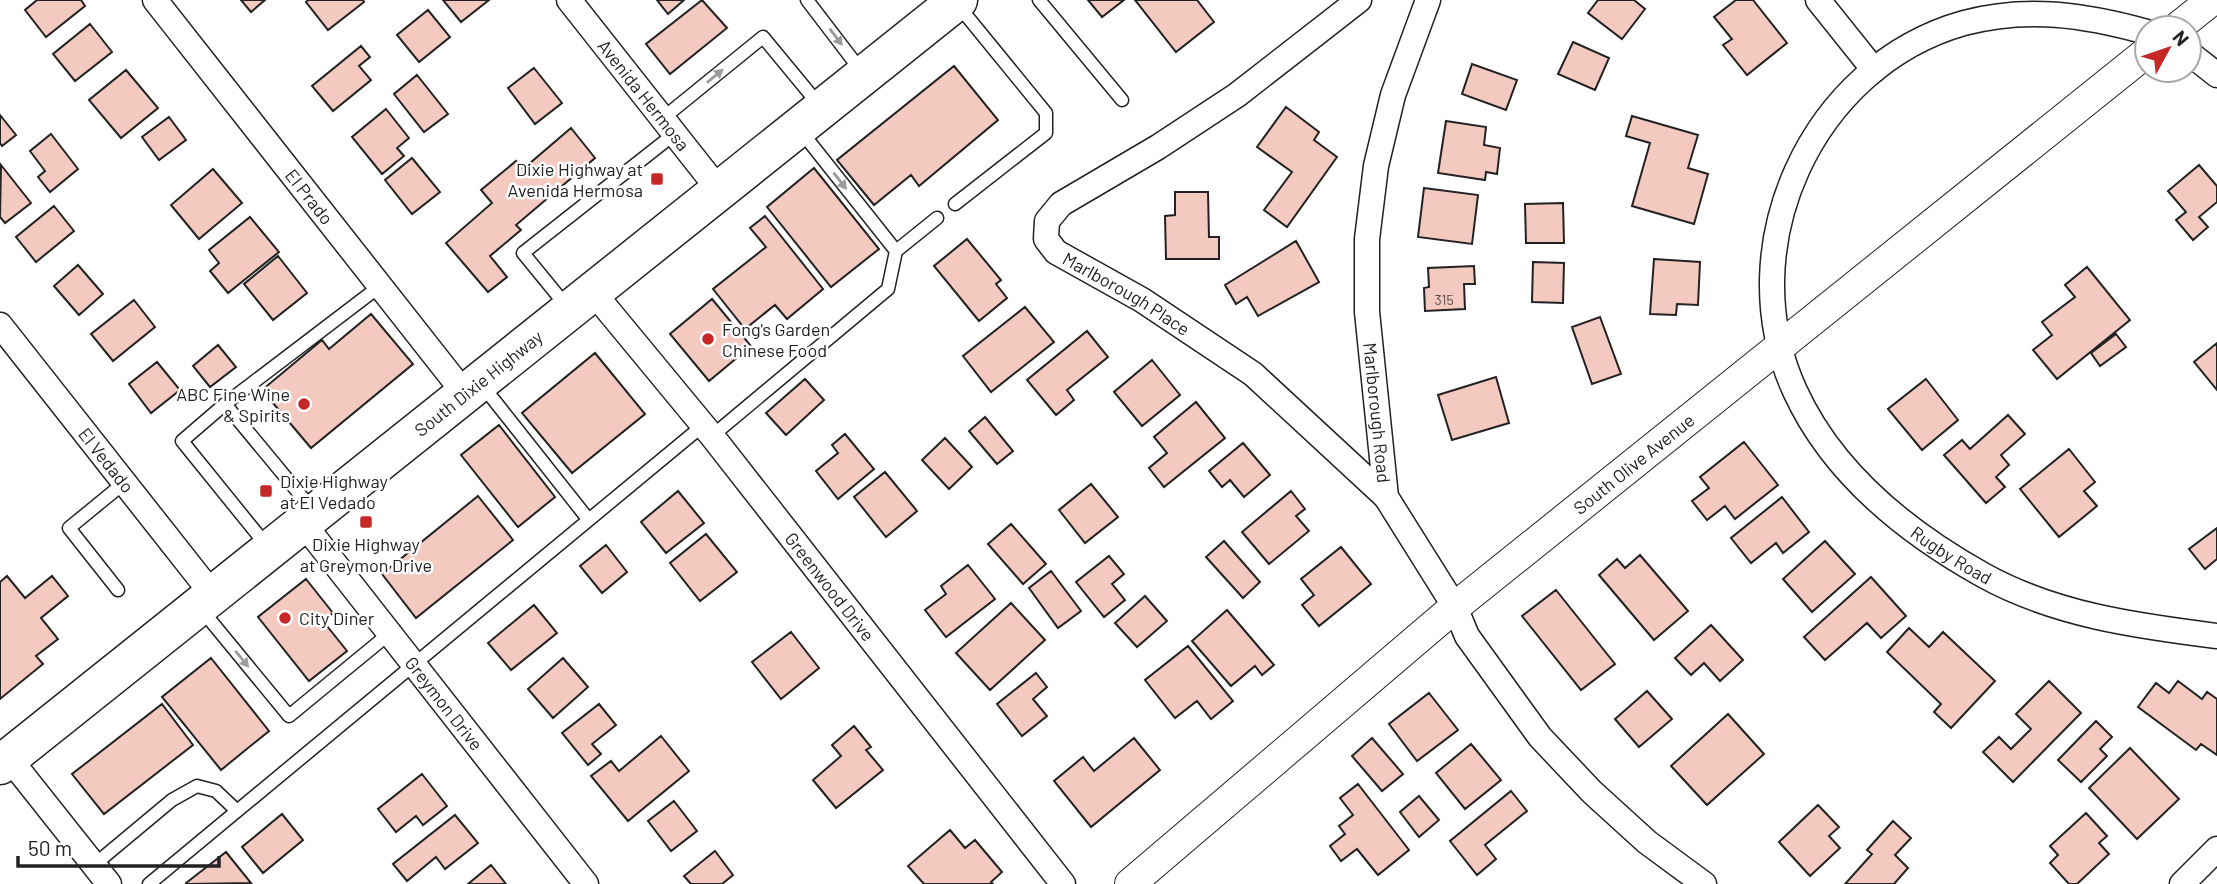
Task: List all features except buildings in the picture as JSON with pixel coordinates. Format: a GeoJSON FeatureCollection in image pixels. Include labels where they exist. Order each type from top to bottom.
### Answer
{"type":"FeatureCollection","features":[{"type":"Feature","properties":{"kind":"main road","name":"South Dixie Highway"},"geometry":{"type":"LineString","coordinates":[[4,761],[956,1]]}},
{"type":"Feature","properties":{"kind":"street","name":"El Prado"},"geometry":{"type":"LineString","coordinates":[[155,0],[380,286],[472,388]]}},
{"type":"Feature","properties":{"kind":"street","name":"Avenida Hermosa"},"geometry":{"type":"LineString","coordinates":[[569,0],[719,190]]}},
{"type":"Feature","properties":{"kind":"street","name":"Marlborough Place"},"geometry":{"type":"LineString","coordinates":[[1359,0],[1237,95],[1158,147],[1061,204],[1047,220],[1046,239],[1056,252],[1142,300],[1253,374],[1386,498]]}},
{"type":"Feature","properties":{"kind":"street","name":"Marlborough Road"},"geometry":{"type":"LineString","coordinates":[[1428,0],[1393,95],[1376,166],[1367,239],[1367,312],[1386,498],[1455,607],[1467,636],[1540,737],[1592,792],[1638,834],[1704,884]]}},
{"type":"Feature","properties":{"kind":"street"},"geometry":{"type":"LineString","coordinates":[[1818,0],[1874,70]]}},
{"type":"Feature","properties":{"kind":"street"},"geometry":{"type":"LineString","coordinates":[[2194,14],[2212,0]]}},
{"type":"Feature","properties":{"kind":"street","name":"Rugby Road"},"geometry":{"type":"LineString","coordinates":[[2133,28],[2085,16],[2044,12],[2003,15],[1963,24],[1924,39],[1874,70],[1842,99],[1817,132],[1797,167],[1782,206],[1773,246],[1771,287],[1779,347],[1795,391],[1819,434],[1885,509],[1932,544],[1986,576],[2041,600],[2106,621],[2217,636]]}},
{"type":"Feature","properties":{"kind":"street","name":"South Olive Avenue"},"geometry":{"type":"LineString","coordinates":[[1130,884],[1455,607],[2133,63]]}},
{"type":"Feature","properties":{"kind":"street"},"geometry":{"type":"LineString","coordinates":[[2203,64],[2217,75]]}},
{"type":"Feature","properties":{"kind":"street","name":"Greenwood Drive"},"geometry":{"type":"LineString","coordinates":[[582,301],[706,432],[1063,884]]}},
{"type":"Feature","properties":{"kind":"street","name":"El Vedado"},"geometry":{"type":"LineString","coordinates":[[0,325],[124,484],[205,600]]}},
{"type":"Feature","properties":{"kind":"street","name":"Greymon Drive"},"geometry":{"type":"LineString","coordinates":[[309,518],[413,665],[586,884]]}},
{"type":"Feature","properties":{"kind":"street"},"geometry":{"type":"LineString","coordinates":[[4,761],[102,875]]}},
{"type":"Feature","properties":{"kind":"street"},"geometry":{"type":"LineString","coordinates":[[2182,884],[2217,849]]}},
{"type":"Feature","properties":{"kind":"lane"},"geometry":{"type":"LineString","coordinates":[[807,0],[864,74]]}},
{"type":"Feature","properties":{"kind":"lane"},"geometry":{"type":"LineString","coordinates":[[1039,0],[1122,100]]}},
{"type":"Feature","properties":{"kind":"lane"},"geometry":{"type":"LineString","coordinates":[[955,204],[1046,132],[1046,113],[956,1]]}},
{"type":"Feature","properties":{"kind":"lane"},"geometry":{"type":"LineString","coordinates":[[582,301],[523,253],[667,127],[764,37],[810,118],[896,251]]}},
{"type":"Feature","properties":{"kind":"lane"},"geometry":{"type":"LineString","coordinates":[[149,884],[588,519],[706,432],[888,289],[896,251],[937,218]]}},
{"type":"Feature","properties":{"kind":"lane"},"geometry":{"type":"LineString","coordinates":[[269,550],[182,441],[225,404],[380,286]]}},
{"type":"Feature","properties":{"kind":"lane"},"geometry":{"type":"LineString","coordinates":[[472,388],[588,519]]}},
{"type":"Feature","properties":{"kind":"lane"},"geometry":{"type":"LineString","coordinates":[[225,404],[309,518]]}},
{"type":"Feature","properties":{"kind":"lane"},"geometry":{"type":"LineString","coordinates":[[118,590],[69,528],[124,484]]}},
{"type":"Feature","properties":{"kind":"lane"},"geometry":{"type":"LineString","coordinates":[[205,600],[289,716],[390,633]]}},
{"type":"Feature","properties":{"kind":"lane"},"geometry":{"type":"LineString","coordinates":[[102,875],[172,800],[197,786],[216,791],[237,811]]}},
{"type":"Feature","properties":{"kind":"place","name":"Dixie Highway at Avenida Hermosa"},"geometry":{"type":"Point","coordinates":[657,179]}},
{"type":"Feature","properties":{"kind":"place","name":"Fong's Garden Chinese Food"},"geometry":{"type":"Point","coordinates":[708,339]}},
{"type":"Feature","properties":{"kind":"place","name":"ABC Fine Wine & Spirits"},"geometry":{"type":"Point","coordinates":[304,404]}},
{"type":"Feature","properties":{"kind":"place","name":"Dixie Highway at El Vedado"},"geometry":{"type":"Point","coordinates":[266,491]}},
{"type":"Feature","properties":{"kind":"place","name":"Dixie Highway at Greymon Drive"},"geometry":{"type":"Point","coordinates":[366,522]}},
{"type":"Feature","properties":{"kind":"place","name":"City Diner"},"geometry":{"type":"Point","coordinates":[285,618]}}]}
